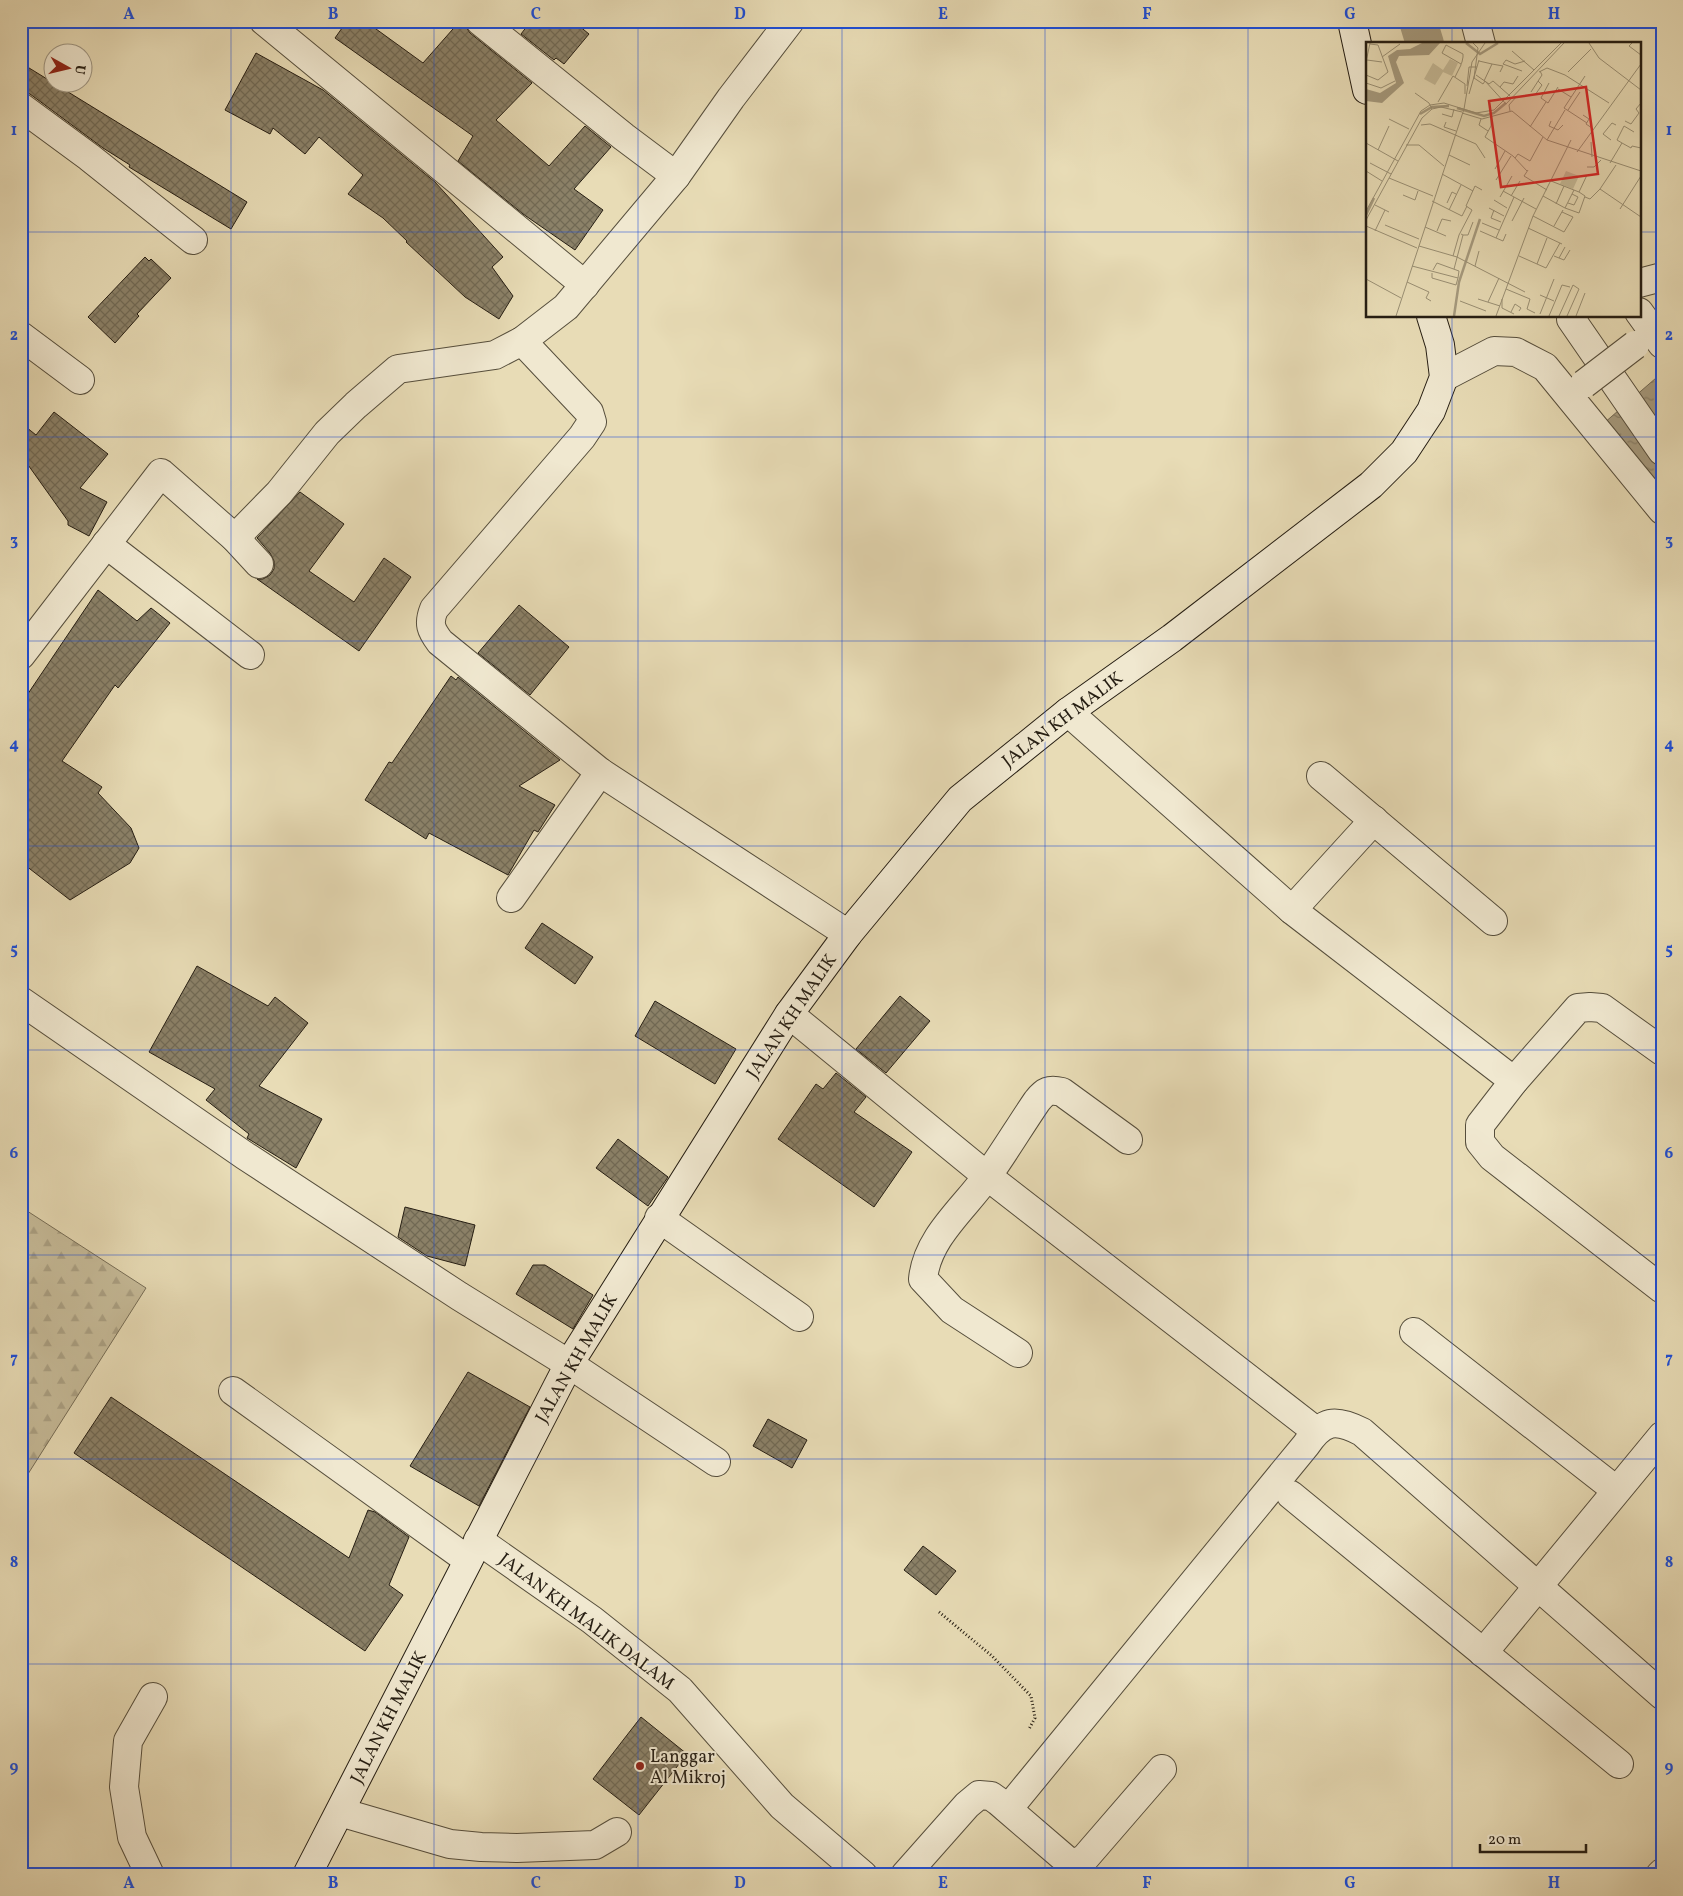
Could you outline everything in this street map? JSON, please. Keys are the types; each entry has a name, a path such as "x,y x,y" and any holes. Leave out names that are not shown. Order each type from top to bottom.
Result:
{"street":[{"path":"264,21 585,285"},
{"path":"480,21 624,137 676,176"},
{"path":"1352,21 1366,85"},
{"path":"1475,21 1480,42"},
{"path":"235,538 279,493 327,433 398,369 495,355 522,341 566,307 676,176 788,22"},
{"path":"21,107 89,157 193,240"},
{"path":"1640,283 1662,277"},
{"name":"JALAN KH MALIK","path":"307,1875 569,1364 789,1014 848,934 960,799 1068,712 1172,638 1371,485 1404,452 1431,410 1444,377 1440,345 1432,318"},
{"path":"1571,318 1662,451"},
{"path":"1576,390 1647,333"},
{"path":"21,336 80,380"},
{"path":"522,341 589,412 592,422 434,610 430,618 430,627 440,642 600,772 848,934"},
{"path":"1444,377 1494,351 1516,352 1545,367 1576,390 1662,510"},
{"path":"23,649 161,472 235,538 259,564"},
{"path":"106,544 250,655"},
{"path":"1068,712 1292,910 1514,1081"},
{"path":"511,898 600,772"},
{"path":"1321,776 1494,921"},
{"path":"1292,910 1374,820"},
{"path":"21,1001 244,1155 459,1296 569,1364 716,1462"},
{"path":"1662,1051 1602,1008 1590,1006 1578,1008 1514,1081 1480,1125 1480,1142 1492,1157 1662,1289"},
{"path":"789,1014 987,1176 1316,1431"},
{"path":"1018,1353 952,1310 923,1279 925,1265 933,1245 987,1176 1044,1092 1051,1090 1062,1092 1128,1140"},
{"path":"659,1218 800,1317"},
{"path":"1414,1332 1616,1490"},
{"name":"JALAN KH MALIK DALAM","path":"232,1391 473,1550 592,1620 680,1690 782,1806 862,1875"},
{"path":"1008,1809 1316,1431 1334,1422 1346,1424 1362,1432 1662,1695"},
{"path":"1483,1653 1662,1436"},
{"path":"1291,1495 1619,1764"},
{"path":"150,1875 132,1837 124,1787 128,1741 153,1697"},
{"path":"905,1875 979,1794 991,1796 1036,1832 1069,1862 1076,1862 1085,1858 1162,1769"},
{"path":"340,1812 450,1844 481,1847 517,1848 595,1844 617,1832"}],"path":[{"path":"939,1612 992,1656 1031,1696 1035,1718 1029,1730"}],"green space":[{"path":"21,1207 146,1288 21,1485"}],"water":[{"path":"1656,378 1662,386 1662,512 1596,430"}],"building":[{"path":"347,21 365,21 423,63 462,21 470,33 532,83 496,120 549,166 585,126 611,147 574,189 603,210 575,250 523,214 458,161 473,136 335,38"},
{"path":"531,21 573,21 589,34 564,64 556,58 554,60 521,34"},
{"path":"256,53 323,90 435,182 503,257 492,267 513,296 499,319 465,297 383,218 348,194 363,175 319,137 305,154 273,128 270,134 225,110"},
{"path":"21,63 42,76 42,92 68,92 247,202 231,229 129,167 130,165 103,148 30,94 21,92"},
{"path":"145,257 149,261 151,259 171,278 137,314 139,316 115,343 88,317"},
{"path":"54,412 108,454 80,488 107,502 89,536 68,525 68,521 21,455 21,423 36,435"},
{"path":"300,492 344,524 309,571 354,602 384,558 411,577 359,651 257,579 263,579 270,575 274,569 274,561 270,553 257,538"},
{"path":"98,590 137,621 151,608 170,623 118,688 115,685 62,761 102,787 98,793 131,828 139,848 130,863 70,900 21,862 21,704"},
{"path":"519,605 569,647 530,695 478,653"},
{"path":"451,676 456,680 458,677 560,760 519,786 555,805 538,832 534,830 508,875 429,833 426,839 365,800 389,762 392,763"},
{"path":"542,923 593,957 575,984 525,948"},
{"path":"197,966 268,1006 275,997 308,1023 259,1086 322,1119 296,1168 247,1138 249,1134 206,1100 215,1089 149,1052"},
{"path":"900,996 930,1021 886,1073 856,1049"},
{"path":"655,1001 736,1049 715,1084 635,1036"},
{"path":"836,1073 866,1097 854,1112 912,1152 874,1207 778,1139 816,1084 823,1089"},
{"path":"618,1139 668,1177 648,1206 596,1168"},
{"path":"405,1207 475,1225 465,1266 427,1256 398,1237"},
{"path":"533,1265 545,1265 593,1295 573,1329 516,1294"},
{"path":"468,1372 530,1407 479,1506 410,1466"},
{"path":"111,1397 349,1558 368,1510 375,1512 409,1537 389,1585 403,1595 365,1651 74,1453"},
{"path":"768,1419 807,1440 792,1468 753,1446"},
{"path":"923,1546 956,1571 936,1595 904,1570"},
{"name":"Langgar Al Mikroj","path":"641,1717 687,1754 639,1815 593,1779"}],"waterway":[{"path":"1418,21 1424,42"}],"place":[{"name":"Langgar Al Mikroj","path":"640,1766"}]}
